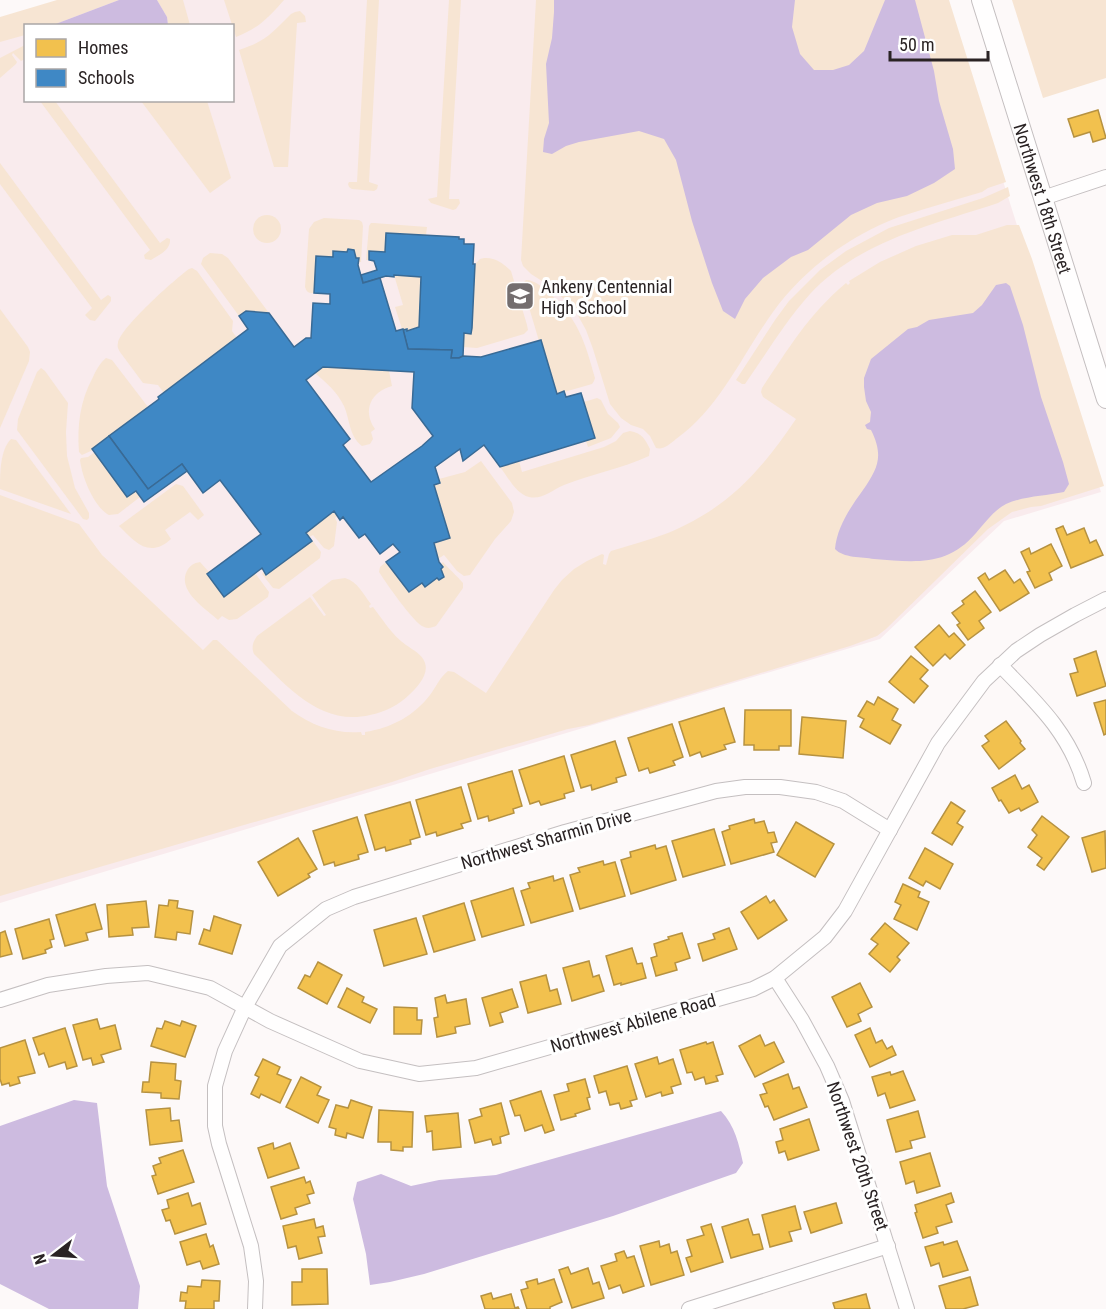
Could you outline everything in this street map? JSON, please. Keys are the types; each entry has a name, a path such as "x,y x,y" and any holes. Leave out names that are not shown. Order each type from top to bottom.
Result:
{"main road":[{"name":"Northwest 18th Street","path":"981,0 1106,399"}],"street":[{"path":"1043,198 1106,177"},
{"name":"Northwest Abilene Road","path":"0,1000 48,985 106,976 148,973 210,988 270,1021 360,1061 418,1074 476,1068 753,989 775,978 825,937 845,911 938,743 977,690 1016,651 1040,635 1106,599"},
{"path":"1000,665 1051,719 1078,764 1084,783"},
{"name":"Northwest Sharmin Drive","path":"255,1309 256,1281 251,1246 219,1144 215,1126 215,1086 220,1066 245,1007 280,946 326,909 354,897 565,832 716,791 745,787 780,787 816,792 843,801 890,830"},
{"name":"Northwest 20th Street","path":"775,978 802,1020 827,1066 842,1101 907,1309"},
{"path":"689,1309 888,1246"}],"shaded area":[{"path":"57,0 119,0 56,24 24,24 24,35 0,42 0,17"},
{"name":"Ankeny Centennial High School","path":"60,0 946,0 1101,492 1004,521 880,639 0,903 0,18"},
{"path":"119,0 157,0 167,17 168,24 56,24"},
{"path":"157,0 183,0 190,24 168,24 167,17"},
{"path":"224,0 284,0 263,22 236,37 234,24 232,24"},
{"path":"367,0 379,0 369,182 378,185 374,191 352,189 348,184 357,182"},
{"path":"449,0 461,0 449,199 459,199 460,203 453,210 431,203 428,199 437,197"},
{"path":"536,0 949,0 1006,182 982,192 899,217 863,234 829,255 785,296 718,397 705,412 669,445 656,448 650,436 643,429 621,418 610,404 586,330 576,312 553,288 531,274 523,266 521,260"},
{"path":"554,0 795,0 792,27 800,54 814,70 833,70 849,65 864,51 885,0 915,0 953,149 955,169 934,183 907,196 877,203 851,215 808,250 791,257 763,278 745,299 735,319 723,311 692,221 676,160 664,139 639,131 579,142 552,154 543,152 549,123 546,64 552,38"},
{"path":"1012,0 1106,0 1106,78 1043,98"},
{"path":"300,11 305,16 306,22 297,23 288,167 274,167 239,50 262,40 291,14"},
{"path":"24,46 24,60 21,61 13,53 16,64 0,78 0,58"},
{"path":"41,102 56,102 160,243 167,238 170,239 169,246 164,252 151,260 145,259 144,255 150,250"},
{"path":"142,102 207,102 231,178 210,193"},
{"path":"0,163 101,300 108,295 111,297 111,301 95,321 85,315 92,308 0,184"},
{"path":"1008,187 1010,196 998,203 898,237 851,261 829,276 801,305 745,384 736,380 789,301 820,270 846,251 889,228 983,198"},
{"path":"267,215 277,219 281,229 277,239 267,243 257,239 253,229 257,219"},
{"path":"324,218 362,222 361,262 358,262 353,250 348,249 347,252 333,251 333,257 316,256 314,293 309,293 305,287 309,229 314,222"},
{"path":"371,223 427,227 426,235 386,233 385,252 370,251 369,260 366,260"},
{"path":"1007,225 1019,225 1032,259 1104,486 1041,506 1012,512 988,529 877,636 589,725 430,769 0,896 0,495 79,524 102,555 203,650 213,640 217,640 292,711 325,728 342,732 361,732 365,735 365,732 401,720 417,709 448,671 454,672 486,693 554,590 574,569 602,554 604,555 603,564 606,565 611,551 668,533 689,523 725,500 756,472 796,419 763,397 762,388 810,320 846,283 848,285 849,281 880,262 916,246 952,235 976,235"},
{"path":"210,253 222,254 228,258 269,313 246,312 239,316 201,264 203,258"},
{"path":"484,258 499,261 511,271 528,330 524,334 477,348 463,347 464,333 471,334 472,328 475,264"},
{"path":"192,268 197,271 233,321 232,331 237,338 164,393 158,385 143,383 120,352 118,343 128,327 149,304 182,274"},
{"path":"394,275 421,277 419,327 407,331 402,329 395,307 403,305"},
{"path":"526,280 544,288 574,321 584,342 595,378 592,384 557,394 523,287"},
{"path":"1006,283 1010,286 1023,325 1041,397 1069,484 1064,492 1006,504 994,513 965,544 942,557 903,561 853,557 838,552 835,549 841,525 878,462 875,439 871,430 865,425 870,422 871,412 866,401 864,378 871,359 908,329 929,320 973,313 982,305 996,285"},
{"path":"0,309 30,352 29,361 0,428"},
{"path":"106,358 112,360 148,407 93,450 82,455 79,452 79,432 82,404 95,372"},
{"path":"323,367 389,371 392,386 374,397 369,409 371,422 375,429 371,432 373,439 370,444 362,446 358,442 352,433 341,401 315,373"},
{"path":"41,368 68,403 67,456 75,488 89,513 87,520 83,519 17,430 18,419 37,372"},
{"path":"597,398 601,400 608,414 620,427 611,438 588,447 586,441 595,438 584,402"},
{"path":"630,431 645,439 650,449 649,456 574,481 538,497 529,497 520,492 500,467 519,461 522,472 604,447 616,441 623,433"},
{"path":"11,439 16,440 71,514 0,489 3,455"},
{"path":"95,452 127,497 136,491 140,497 118,514 109,515 98,505 83,475 81,458 88,457"},
{"path":"481,461 512,503 514,512 511,521 495,539 470,575 464,576 444,555 438,559 434,543 434,485 440,483 439,479 465,472"},
{"path":"176,484 183,486 204,515 198,520 190,512 165,530 171,539 156,548 143,546 119,526"},
{"path":"334,511 337,522 334,546 329,550 324,548 313,535 309,537 306,533"},
{"path":"312,540 321,552 320,558 279,589 273,588 262,574 264,572 266,574"},
{"path":"200,562 224,596 255,573 269,592 268,597 237,619 229,620 222,616 218,620 193,598 185,584 188,569"},
{"path":"386,562 409,592 422,583 426,587 437,578 439,580 443,577 441,564 443,562 463,583 463,588 436,626 426,628 412,617 379,572 380,567"},
{"path":"345,578 360,589 371,604 370,608 373,607 396,637 422,657 426,667 419,684 401,702 392,708 370,715 352,717 335,715 305,701 254,654 253,649 257,636 310,597 324,616 326,615 312,595 332,580"},
{"path":"74,1100 97,1103 107,1186 140,1286 138,1309 49,1309 0,1284 0,1126"},
{"path":"721,1111 736,1135 740,1149 743,1163 736,1173 613,1216 424,1274 370,1285 366,1254 353,1199 357,1182 381,1174 411,1186 439,1180 496,1175"}],"building: Homes":[{"path":"1098,110 1106,138 1093,142 1090,132 1074,137 1068,119"},
{"path":"1063,526 1067,535 1084,528 1090,543 1096,540 1103,555 1071,568 1056,529"},
{"path":"1051,544 1062,566 1049,573 1052,580 1035,588 1021,552 1029,548 1031,554"},
{"path":"1005,570 1014,583 1020,579 1029,593 1000,611 978,578 985,573 989,580"},
{"path":"975,591 991,612 979,621 984,628 968,640 957,625 960,623 952,613"},
{"path":"939,625 949,637 954,633 965,645 950,659 945,654 933,666 915,647"},
{"path":"1096,651 1106,686 1077,696 1070,674 1078,672 1074,659"},
{"path":"911,656 928,670 920,679 928,686 914,703 889,682"},
{"path":"878,697 898,709 892,720 901,725 890,744 860,727 864,719 858,716 867,701 874,705"},
{"path":"1106,700 1106,734 1104,735 1094,703"},
{"path":"724,708 735,742 724,745 726,749 702,757 700,752 690,756 679,722"},
{"path":"745,710 791,710 791,746 779,746 779,750 754,750 754,745 744,745"},
{"path":"802,717 846,721 843,758 799,754"},
{"path":"1006,721 1025,749 999,769 982,746 989,741 985,736"},
{"path":"672,724 683,757 673,761 675,765 650,773 648,768 639,771 628,738"},
{"path":"615,741 626,775 616,778 617,782 592,790 591,785 581,788 571,755"},
{"path":"564,756 574,791 564,794 565,798 541,805 539,801 530,804 519,770"},
{"path":"512,771 522,806 513,809 514,813 489,821 488,816 478,819 468,784"},
{"path":"1015,775 1022,789 1029,785 1038,802 1021,811 1019,808 1009,813 992,788"},
{"path":"461,787 471,821 461,824 463,828 437,836 436,832 426,835 416,800"},
{"path":"410,802 420,837 410,840 411,844 386,851 385,847 375,850 365,815"},
{"path":"951,802 965,811 957,823 963,827 952,845 932,833"},
{"path":"1042,816 1069,837 1044,870 1037,865 1042,858 1028,847 1037,835 1032,830"},
{"path":"357,817 368,852 358,855 359,859 335,866 334,862 324,865 313,831"},
{"path":"754,819 755,823 764,821 768,833 774,832 777,842 771,843 774,852 731,864 722,832 730,829 729,826"},
{"path":"796,822 834,844 815,877 777,855"},
{"path":"714,829 725,865 683,877 672,841"},
{"path":"1105,831 1106,868 1092,872 1082,838"},
{"path":"298,838 317,869 308,874 310,877 278,896 258,862"},
{"path":"655,845 656,849 666,846 676,880 631,894 621,860 631,857 630,852"},
{"path":"925,848 953,864 940,889 926,881 923,886 909,878"},
{"path":"603,861 604,865 615,862 625,896 580,909 570,875 580,872 578,868"},
{"path":"553,876 554,881 563,878 573,911 531,923 521,891 530,888 528,883"},
{"path":"903,884 920,892 918,897 929,902 917,930 894,919 901,905 895,902"},
{"path":"513,888 524,925 482,937 471,901"},
{"path":"766,896 770,903 774,900 787,920 758,939 741,912"},
{"path":"169,900 178,901 177,908 193,911 190,934 177,932 176,940 155,937 159,905 168,906"},
{"path":"146,901 149,927 132,928 133,935 109,937 107,905"},
{"path":"464,903 475,940 434,952 423,916"},
{"path":"95,904 102,929 86,933 88,940 65,946 56,915"},
{"path":"214,916 241,925 232,954 199,944 204,929 210,931"},
{"path":"416,918 427,954 384,966 374,930"},
{"path":"49,919 54,939 50,940 52,947 45,950 46,953 23,959 15,929"},
{"path":"885,923 909,943 897,957 900,960 890,972 869,954 878,944 871,939"},
{"path":"729,928 737,949 703,961 698,944 715,939 713,934"},
{"path":"5,931 12,954 0,957 0,933"},
{"path":"682,933 690,958 675,963 677,970 656,976 651,958 657,956 654,944"},
{"path":"632,948 637,964 642,963 646,978 614,985 606,956"},
{"path":"589,961 593,977 599,975 604,991 572,1001 563,968"},
{"path":"318,962 342,975 327,1004 298,988 305,975 310,977"},
{"path":"546,975 550,991 557,989 561,1004 528,1013 520,982"},
{"path":"860,983 872,1007 858,1014 861,1021 847,1027 832,997"},
{"path":"347,988 364,997 362,1002 377,1009 370,1023 338,1007"},
{"path":"512,989 518,1007 500,1013 503,1022 490,1026 482,998"},
{"path":"445,995 447,1003 466,999 470,1024 455,1027 456,1033 437,1037 434,1018 438,1017 435,998"},
{"path":"394,1007 417,1008 417,1020 422,1020 421,1034 394,1034"},
{"path":"97,1019 100,1029 115,1025 121,1049 101,1055 104,1062 93,1065 91,1058 83,1060 73,1025"},
{"path":"165,1021 180,1026 182,1021 196,1026 185,1057 151,1046 157,1028 162,1029"},
{"path":"65,1028 77,1066 67,1069 65,1062 49,1067 44,1053 39,1055 33,1038"},
{"path":"870,1028 876,1043 882,1040 887,1049 892,1046 896,1055 870,1067 855,1035"},
{"path":"760,1035 765,1046 774,1042 784,1062 755,1077 739,1046"},
{"path":"25,1040 35,1073 18,1077 20,1083 10,1086 9,1083 2,1085 0,1048"},
{"path":"706,1042 707,1044 713,1042 723,1074 716,1076 718,1081 706,1084 704,1077 695,1080 692,1072 687,1073 680,1050"},
{"path":"657,1057 659,1064 673,1059 681,1084 671,1087 673,1093 662,1096 661,1092 646,1097 635,1064"},
{"path":"263,1059 280,1067 277,1074 291,1080 280,1103 261,1094 259,1098 251,1094 259,1077 255,1075"},
{"path":"151,1062 176,1064 175,1080 181,1081 179,1099 161,1098 161,1093 142,1092 143,1082 149,1082"},
{"path":"627,1066 637,1099 630,1101 632,1106 621,1109 619,1103 610,1105 606,1091 599,1093 594,1076"},
{"path":"903,1071 915,1100 890,1108 885,1093 878,1096 872,1077"},
{"path":"788,1074 793,1089 799,1087 807,1107 774,1120 760,1095 767,1093 763,1084"},
{"path":"301,1077 321,1087 317,1095 329,1100 318,1123 286,1107"},
{"path":"585,1079 590,1097 587,1098 590,1109 561,1120 554,1095 569,1091 567,1084"},
{"path":"541,1091 554,1130 545,1133 542,1125 525,1131 520,1115 515,1116 510,1101"},
{"path":"351,1100 372,1107 363,1138 347,1133 346,1138 335,1135 336,1129 329,1127 336,1105 348,1108"},
{"path":"501,1103 509,1134 500,1137 501,1143 493,1145 491,1139 475,1143 469,1120 482,1116 480,1109"},
{"path":"170,1108 171,1121 179,1120 182,1141 150,1145 146,1110"},
{"path":"379,1110 413,1112 412,1147 403,1147 403,1151 391,1150 391,1142 378,1142"},
{"path":"918,1111 925,1137 910,1141 912,1148 896,1152 887,1120"},
{"path":"458,1113 461,1147 433,1150 432,1131 427,1132 425,1116"},
{"path":"809,1119 819,1150 788,1160 785,1151 779,1153 776,1142 783,1140 780,1129"},
{"path":"273,1143 274,1149 290,1143 299,1168 268,1178 258,1148"},
{"path":"183,1150 194,1182 158,1194 152,1176 156,1175 153,1166 161,1163 159,1158"},
{"path":"930,1153 940,1186 917,1193 914,1181 906,1184 900,1162"},
{"path":"304,1177 306,1183 310,1181 314,1193 307,1195 310,1203 295,1208 297,1214 281,1219 271,1187"},
{"path":"188,1193 192,1206 200,1203 206,1224 175,1234 170,1220 166,1221 162,1210 169,1208 167,1200"},
{"path":"951,1193 954,1202 946,1205 952,1222 936,1227 938,1233 923,1238 915,1213 917,1212 915,1205"},
{"path":"836,1203 842,1223 811,1233 804,1212"},
{"path":"795,1206 801,1229 789,1232 792,1241 770,1247 762,1215"},
{"path":"314,1219 316,1228 323,1226 325,1236 318,1237 322,1253 299,1259 296,1246 288,1248 283,1226"},
{"path":"748,1219 753,1235 759,1234 763,1249 731,1258 722,1227"},
{"path":"711,1224 723,1262 691,1272 686,1258 692,1256 687,1240 704,1235 701,1227"},
{"path":"206,1234 210,1247 213,1245 219,1264 203,1269 200,1261 187,1265 180,1242"},
{"path":"659,1241 660,1247 669,1244 671,1253 677,1251 684,1275 651,1285 640,1246"},
{"path":"957,1241 968,1270 943,1277 939,1263 931,1266 925,1247"},
{"path":"624,1251 627,1258 634,1256 644,1286 623,1293 620,1285 609,1289 601,1266 617,1261 615,1254"},
{"path":"568,1267 571,1274 588,1268 593,1284 599,1282 604,1298 572,1308 559,1270"},
{"path":"302,1269 327,1269 328,1304 292,1305 292,1282 302,1282"},
{"path":"970,1277 978,1305 963,1309 946,1309 939,1286"},
{"path":"537,1279 538,1284 554,1279 562,1302 550,1309 527,1309 521,1290 528,1288 526,1282"},
{"path":"202,1280 220,1281 219,1301 214,1301 214,1309 185,1309 186,1301 180,1301 181,1292 187,1293 188,1286 201,1287"},
{"path":"491,1293 493,1299 511,1294 515,1308 519,1309 485,1309 481,1296"},
{"path":"866,1294 870,1309 835,1309 833,1303"}],"building: Schools":[{"path":"386,233 459,237 459,239 464,239 464,244 474,244 472,328 471,334 464,333 463,356 451,358 452,350 408,349 403,330 419,327 421,277 394,275 394,277 386,276 363,283 361,275 377,270 374,261 369,260 369,251 385,252"},
{"name":"Ankeny Centennial High School","path":"348,249 354,250 356,258 359,258 358,265 363,283 380,278 396,331 403,329 408,349 452,350 451,358 481,357 541,340 557,394 564,391 566,397 581,393 595,438 500,467 484,445 463,461 460,449 435,467 440,483 434,485 450,538 434,543 439,562 443,567 441,569 444,577 439,580 437,578 425,587 422,583 409,592 386,562 400,552 393,544 380,554 365,534 359,538 343,517 340,520 334,511 306,533 312,541 266,575 262,568 224,597 207,574 261,534 220,480 203,493 182,464 148,489 109,436 248,329 239,316 246,311 269,313 294,347 306,338 311,338 313,303 330,304 330,294 314,293 316,256 333,257 333,251 347,252","holes":["323,367 414,372 412,408 433,436 371,482 343,445 350,439 306,380"]},
{"path":"109,436 148,489 182,464 187,471 144,502 136,491 127,497 92,449"}],"place":[{"name":"Ankeny Centennial High School","path":"520,296"}]}
